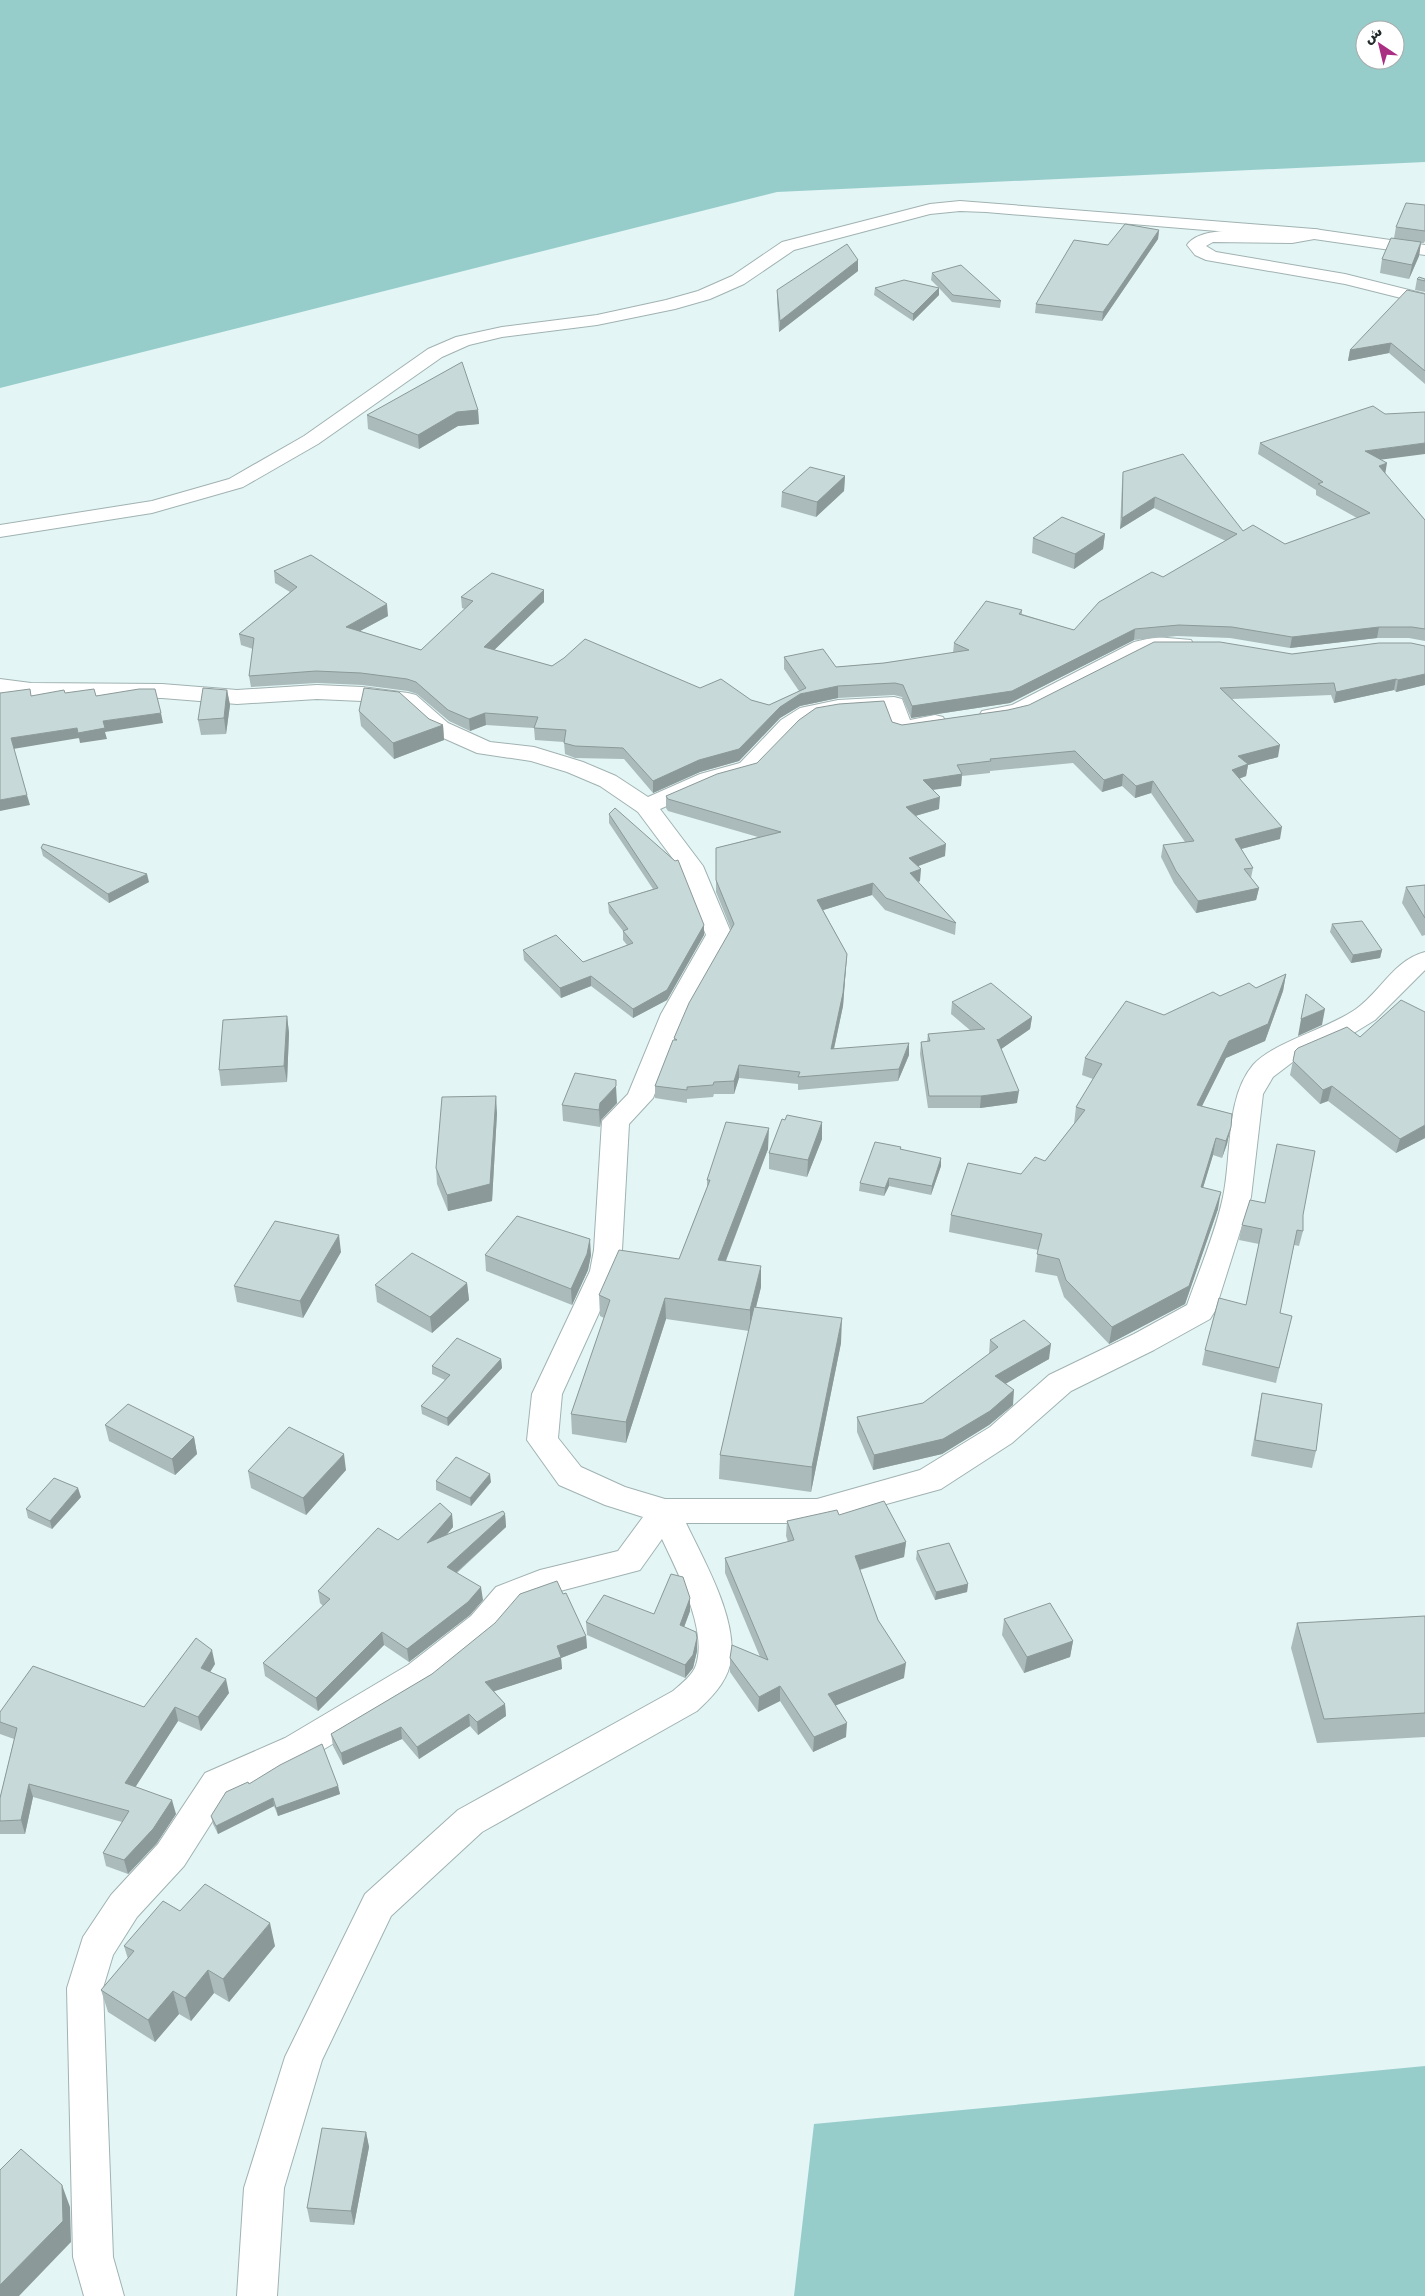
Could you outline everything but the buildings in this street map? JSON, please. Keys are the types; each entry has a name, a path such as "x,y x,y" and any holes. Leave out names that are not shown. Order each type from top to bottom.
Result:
{"street":[{"path":"0,531 152,507 236,483 311,440 428,357 463,341 502,332 597,320 704,295 738,280 788,246 930,209 960,206 986,207 1314,234 1425,250"},
{"path":"1314,234 1292,238 1212,237 1202,240 1196,245 1201,251 1212,256 1345,279 1425,299"},
{"path":"646,806 715,775 728,771 747,769 789,725 808,713 838,708 894,704 901,728 1019,710 1142,647 1156,644 1202,646"},
{"path":"0,686 31,690 162,691 237,697 317,692 362,694 408,700 440,728 485,748 534,754 575,767 608,781 646,806 690,866 719,935 674,1014 640,1098 616,1121 608,1250 604,1271 547,1394 542,1440 570,1476 616,1496 665,1511 817,1511 930,1480 1001,1435 1060,1384 1144,1342 1200,1311 1236,1197 1250,1094 1262,1071 1285,1054 1335,1033 1366,1014 1413,966 1425,960"},
{"path":"104,2296 93,2257 85,1988 96,1949 124,1906 171,1855 217,1784 298,1748 420,1675 483,1625 508,1596 540,1583 629,1561 665,1511"},
{"path":"257,2296 264,2188 304,2056 378,1905 470,1821 685,1701 704,1685 714,1665 717,1645 704,1599 665,1511"}],"shaded area":[{"path":"0,0 1425,0 1425,162 777,192 0,388"},
{"path":"1425,2066 1425,2296 794,2296 814,2124"}]}
